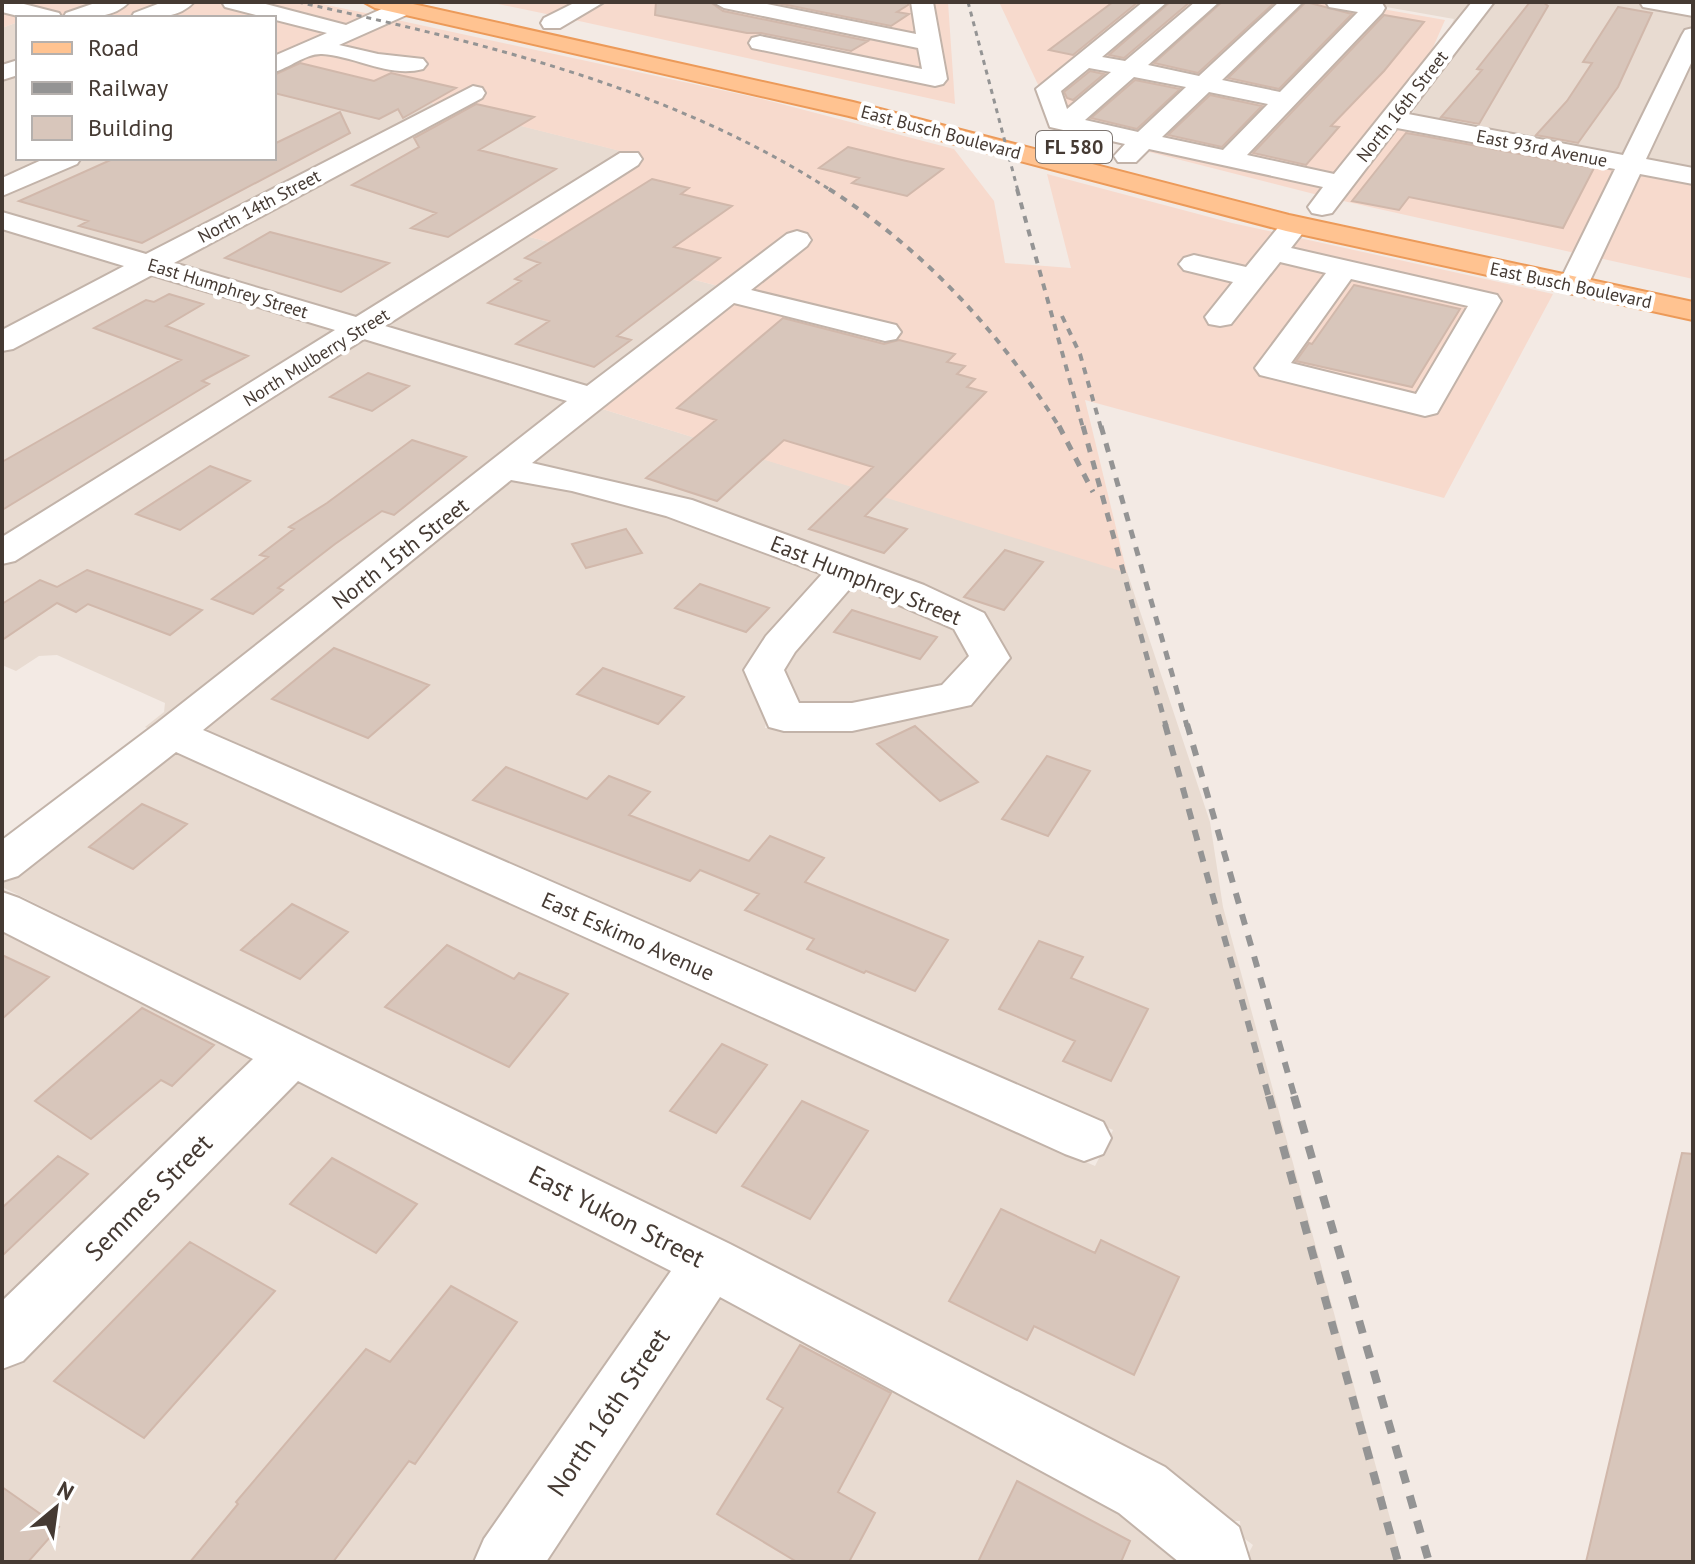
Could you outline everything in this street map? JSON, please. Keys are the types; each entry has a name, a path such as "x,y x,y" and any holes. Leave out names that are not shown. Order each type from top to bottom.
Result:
{"main road":[{"name":"East Busch Boulevard","path":"375,2 891,118 1295,225 1578,275 1693,288"},
{"name":"East Busch Boulevard","path":"456,2 548,9 923,93 1123,160 1578,275 1693,311"},
{"path":"403,8 453,9 532,26 548,9"},
{"path":"661,65 702,65 883,106 923,93"},
{"path":"1074,168 1097,164 1237,196 1266,195"}],"street":[{"path":"80,16 118,2"},
{"path":"125,2 163,10"},
{"path":"233,2 348,32"},
{"path":"548,9 593,2"},
{"path":"724,2 929,43"},
{"path":"760,43 923,93 929,43 922,2"},
{"path":"1156,2 1048,89 1059,122 1341,183"},
{"path":"1066,123 1208,2"},
{"path":"1123,160 1292,2"},
{"name":"North 16th Street","path":"1320,208 1483,2"},
{"path":"1651,2 1693,9"},
{"path":"2,5 43,16"},
{"path":"1229,159 1374,8 1328,6"},
{"path":"276,64 403,8"},
{"path":"1578,275 1693,35"},
{"path":"317,46 378,61 415,64"},
{"path":"1148,95 1190,58"},
{"path":"1084,60 1286,100"},
{"path":"1219,110 1262,68"},
{"name":"North 14th Street","path":"2,342 473,93"},
{"path":"1107,132 1128,114"},
{"name":"East 93rd Avenue","path":"1392,119 1693,176"},
{"path":"1179,148 1199,129"},
{"name":"North Mulberry Street","path":"2,553 629,159"},
{"path":"2,188 64,160"},
{"name":"East Humphrey Street","path":"2,220 592,398"},
{"path":"1220,317 1295,225"},
{"name":"North 15th Street","path":"2,864 797,240"},
{"path":"1272,252 1486,301 1425,406 1271,368 1344,269"},
{"path":"1194,264 1252,277"},
{"path":"728,293 885,332"},
{"name":"East Humphrey Street","path":"506,469 573,481 679,508 847,569 910,593 970,621 990,658 956,696 852,717 784,717 764,670 780,645 847,569"},
{"name":"East Eskimo Avenue","path":"172,733 1084,1138"},
{"name":"East Yukon Street","path":"2,910 710,1262 1142,1490 1216,1556"},
{"name":"Semmes Street","path":"2,1341 293,1053"},
{"name":"North 16th Street","path":"507,1562 710,1262"}],"shaded area":[{"path":"2,2 312,2 375,15 276,59 276,16 157,16 179,7 141,16 16,16 16,23 2,28"},
{"path":"488,2 583,2 556,16"},
{"path":"603,2 948,2 955,104 570,19"},
{"path":"999,2 1342,2 1445,20 1428,59 1318,195 1059,129"},
{"path":"1358,2 1693,2 1693,170 1411,117 1454,19"},
{"path":"388,18 758,98 954,149 994,201 1005,263 1071,268 1047,174 1232,223 1553,294 1444,498 1085,400 1127,573 596,407 681,340 748,294 761,277 813,238 794,233 722,287 522,235 643,158 627,153 500,230 620,151 454,109 486,91 472,88 439,105 289,65 276,69"},
{"path":"16,23 16,64 2,69 2,28"},
{"path":"289,64 439,105 152,256 2,212 2,193 76,160 276,160 276,70"},
{"path":"16,72 16,160 52,160 2,182 2,77"},
{"path":"454,109 621,151 362,320 168,261"},
{"path":"1399,125 1617,166 1575,253 1339,200"},
{"path":"1639,170 1693,181 1693,279 1599,258"},
{"path":"2,228 132,266 2,334"},
{"path":"522,235 722,287 589,388 381,326"},
{"path":"149,271 343,331 2,542 2,349"},
{"path":"362,337 572,402 155,731 145,727 164,712 165,703 57,655 39,656 16,671 2,665 2,564"},
{"path":"596,407 1127,572 1210,822 1223,907 1402,1562 1244,1562 1253,1545 1241,1536 1240,1521 1223,1521 743,1252 2,887 2,880 170,750 1095,1166 1113,1130 198,728 509,479 565,489 671,516 784,556 956,628 972,657 945,686 851,705 770,704 765,728 856,728 960,708 970,702 1004,663 918,584 689,501 582,473 528,463"},
{"path":"2,932 261,1062 2,1314"},
{"path":"292,1078 676,1273 477,1562 2,1562 2,1369"},
{"path":"715,1293 1128,1514 1186,1562 537,1562"}],"building":[{"path":"656,2 710,2 723,11 868,41 851,51 747,33 655,15"},
{"path":"772,2 908,2 897,12 909,14 891,26"},
{"path":"1113,2 1138,2 1073,55 1049,50"},
{"path":"1170,2 1190,2 1124,58 1109,55"},
{"path":"1222,2 1275,2 1198,73 1154,63"},
{"path":"1306,2 1352,14 1279,89 1228,78"},
{"path":"1530,2 1543,2 1548,6 1479,124 1441,117 1482,70 1477,69"},
{"path":"1618,7 1652,13 1618,87 1578,143 1536,135 1567,101 1592,63 1583,62"},
{"path":"1384,15 1424,22 1384,71 1331,126 1339,127 1306,165 1253,153"},
{"path":"300,63 374,81 391,73 456,88 403,118 398,109 379,119 276,93 276,74"},
{"path":"1090,71 1104,74 1073,100 1067,98 1064,92"},
{"path":"1135,80 1180,89 1137,129 1091,118"},
{"path":"1210,95 1262,106 1222,147 1168,135"},
{"path":"476,104 534,117 479,150 556,169 448,237 411,228 436,213 352,185 419,147 414,138"},
{"path":"340,112 350,133 142,243 79,226 88,221 19,201 111,160 276,160 276,143"},
{"path":"1406,133 1594,168 1563,228 1409,197 1399,210 1352,201"},
{"path":"848,147 943,169 907,196 852,183 859,178 819,168"},
{"path":"652,179 689,188 681,194 732,206 674,247 720,258 617,336 631,340 594,367 516,344 549,321 488,303 521,281 515,279 540,263 525,258"},
{"path":"270,232 389,263 341,292 225,258"},
{"path":"1354,285 1460,309 1412,387 1296,361 1309,343 1312,344"},
{"path":"169,294 203,304 166,326 248,356 202,381 209,384 2,510 2,462 181,360 94,328 146,300 154,302"},
{"path":"783,318 884,344 899,340 955,354 947,362 965,366 957,374 975,379 967,387 986,392 865,516 907,529 884,553 809,529 873,467 784,440 717,501 646,478 716,420 677,408"},
{"path":"368,373 409,386 372,411 330,397"},
{"path":"412,440 466,457 394,515 382,511 335,544 278,588 283,590 253,614 212,599 268,557 260,555 294,529 289,527"},
{"path":"210,466 250,481 180,530 136,514"},
{"path":"626,529 642,553 586,568 572,544"},
{"path":"1005,550 1043,562 1004,610 964,597"},
{"path":"87,570 202,610 170,635 88,604 76,612 57,603 2,640 2,604 40,580 57,587"},
{"path":"700,584 769,608 746,632 675,608"},
{"path":"852,610 937,637 920,659 834,632"},
{"path":"334,648 429,685 368,738 272,699"},
{"path":"603,668 684,697 658,724 577,694"},
{"path":"915,726 978,782 940,801 877,744"},
{"path":"1047,756 1090,771 1048,836 1002,819"},
{"path":"506,767 587,799 609,776 650,792 629,815 749,861 770,836 824,858 805,882 948,940 915,991 866,971 864,973 807,949 814,939 745,910 759,894 700,870 690,881 473,800"},
{"path":"142,804 187,824 133,869 89,847"},
{"path":"292,904 348,932 300,979 241,950"},
{"path":"1039,941 1083,957 1071,978 1148,1009 1111,1081 1063,1061 1075,1041 999,1009"},
{"path":"447,945 514,979 519,973 568,994 509,1067 385,1007"},
{"path":"2,955 49,977 2,1019"},
{"path":"142,1008 214,1045 172,1086 161,1080 91,1139 35,1101"},
{"path":"722,1044 767,1065 716,1133 670,1111"},
{"path":"802,1101 868,1131 810,1219 742,1186"},
{"path":"1682,1153 1693,1154 1693,1562 1586,1562"},
{"path":"58,1156 88,1174 2,1256 2,1208"},
{"path":"332,1158 417,1204 376,1253 290,1204"},
{"path":"1001,1209 1095,1253 1101,1240 1179,1277 1134,1375 1034,1326 1027,1340 949,1301"},
{"path":"190,1242 275,1291 144,1438 54,1381"},
{"path":"451,1286 517,1322 415,1464 409,1461 333,1562 190,1562 238,1504 236,1502 366,1349 390,1362"},
{"path":"800,1345 891,1393 838,1492 875,1513 849,1562 797,1562 717,1514 783,1408 767,1399"},
{"path":"1017,1481 1130,1541 1121,1562 978,1562"},
{"path":"2,1487 59,1527 28,1562 2,1562"}],"railway":[{"path":"298,2 506,52 641,96 707,123 831,191"},
{"path":"968,2 1018,191"},
{"path":"1017,189 1083,428"},
{"path":"831,191 897,239 958,296 1012,359 1060,428"},
{"path":"1062,316 1080,354 1101,428"},
{"path":"1059,426 1093,492"},
{"path":"1083,426 1166,726"},
{"path":"1101,426 1187,726"},
{"path":"1165,724 1269,1098"},
{"path":"1187,724 1295,1098"},
{"path":"1269,1096 1398,1562"},
{"path":"1294,1096 1429,1562"}]}
